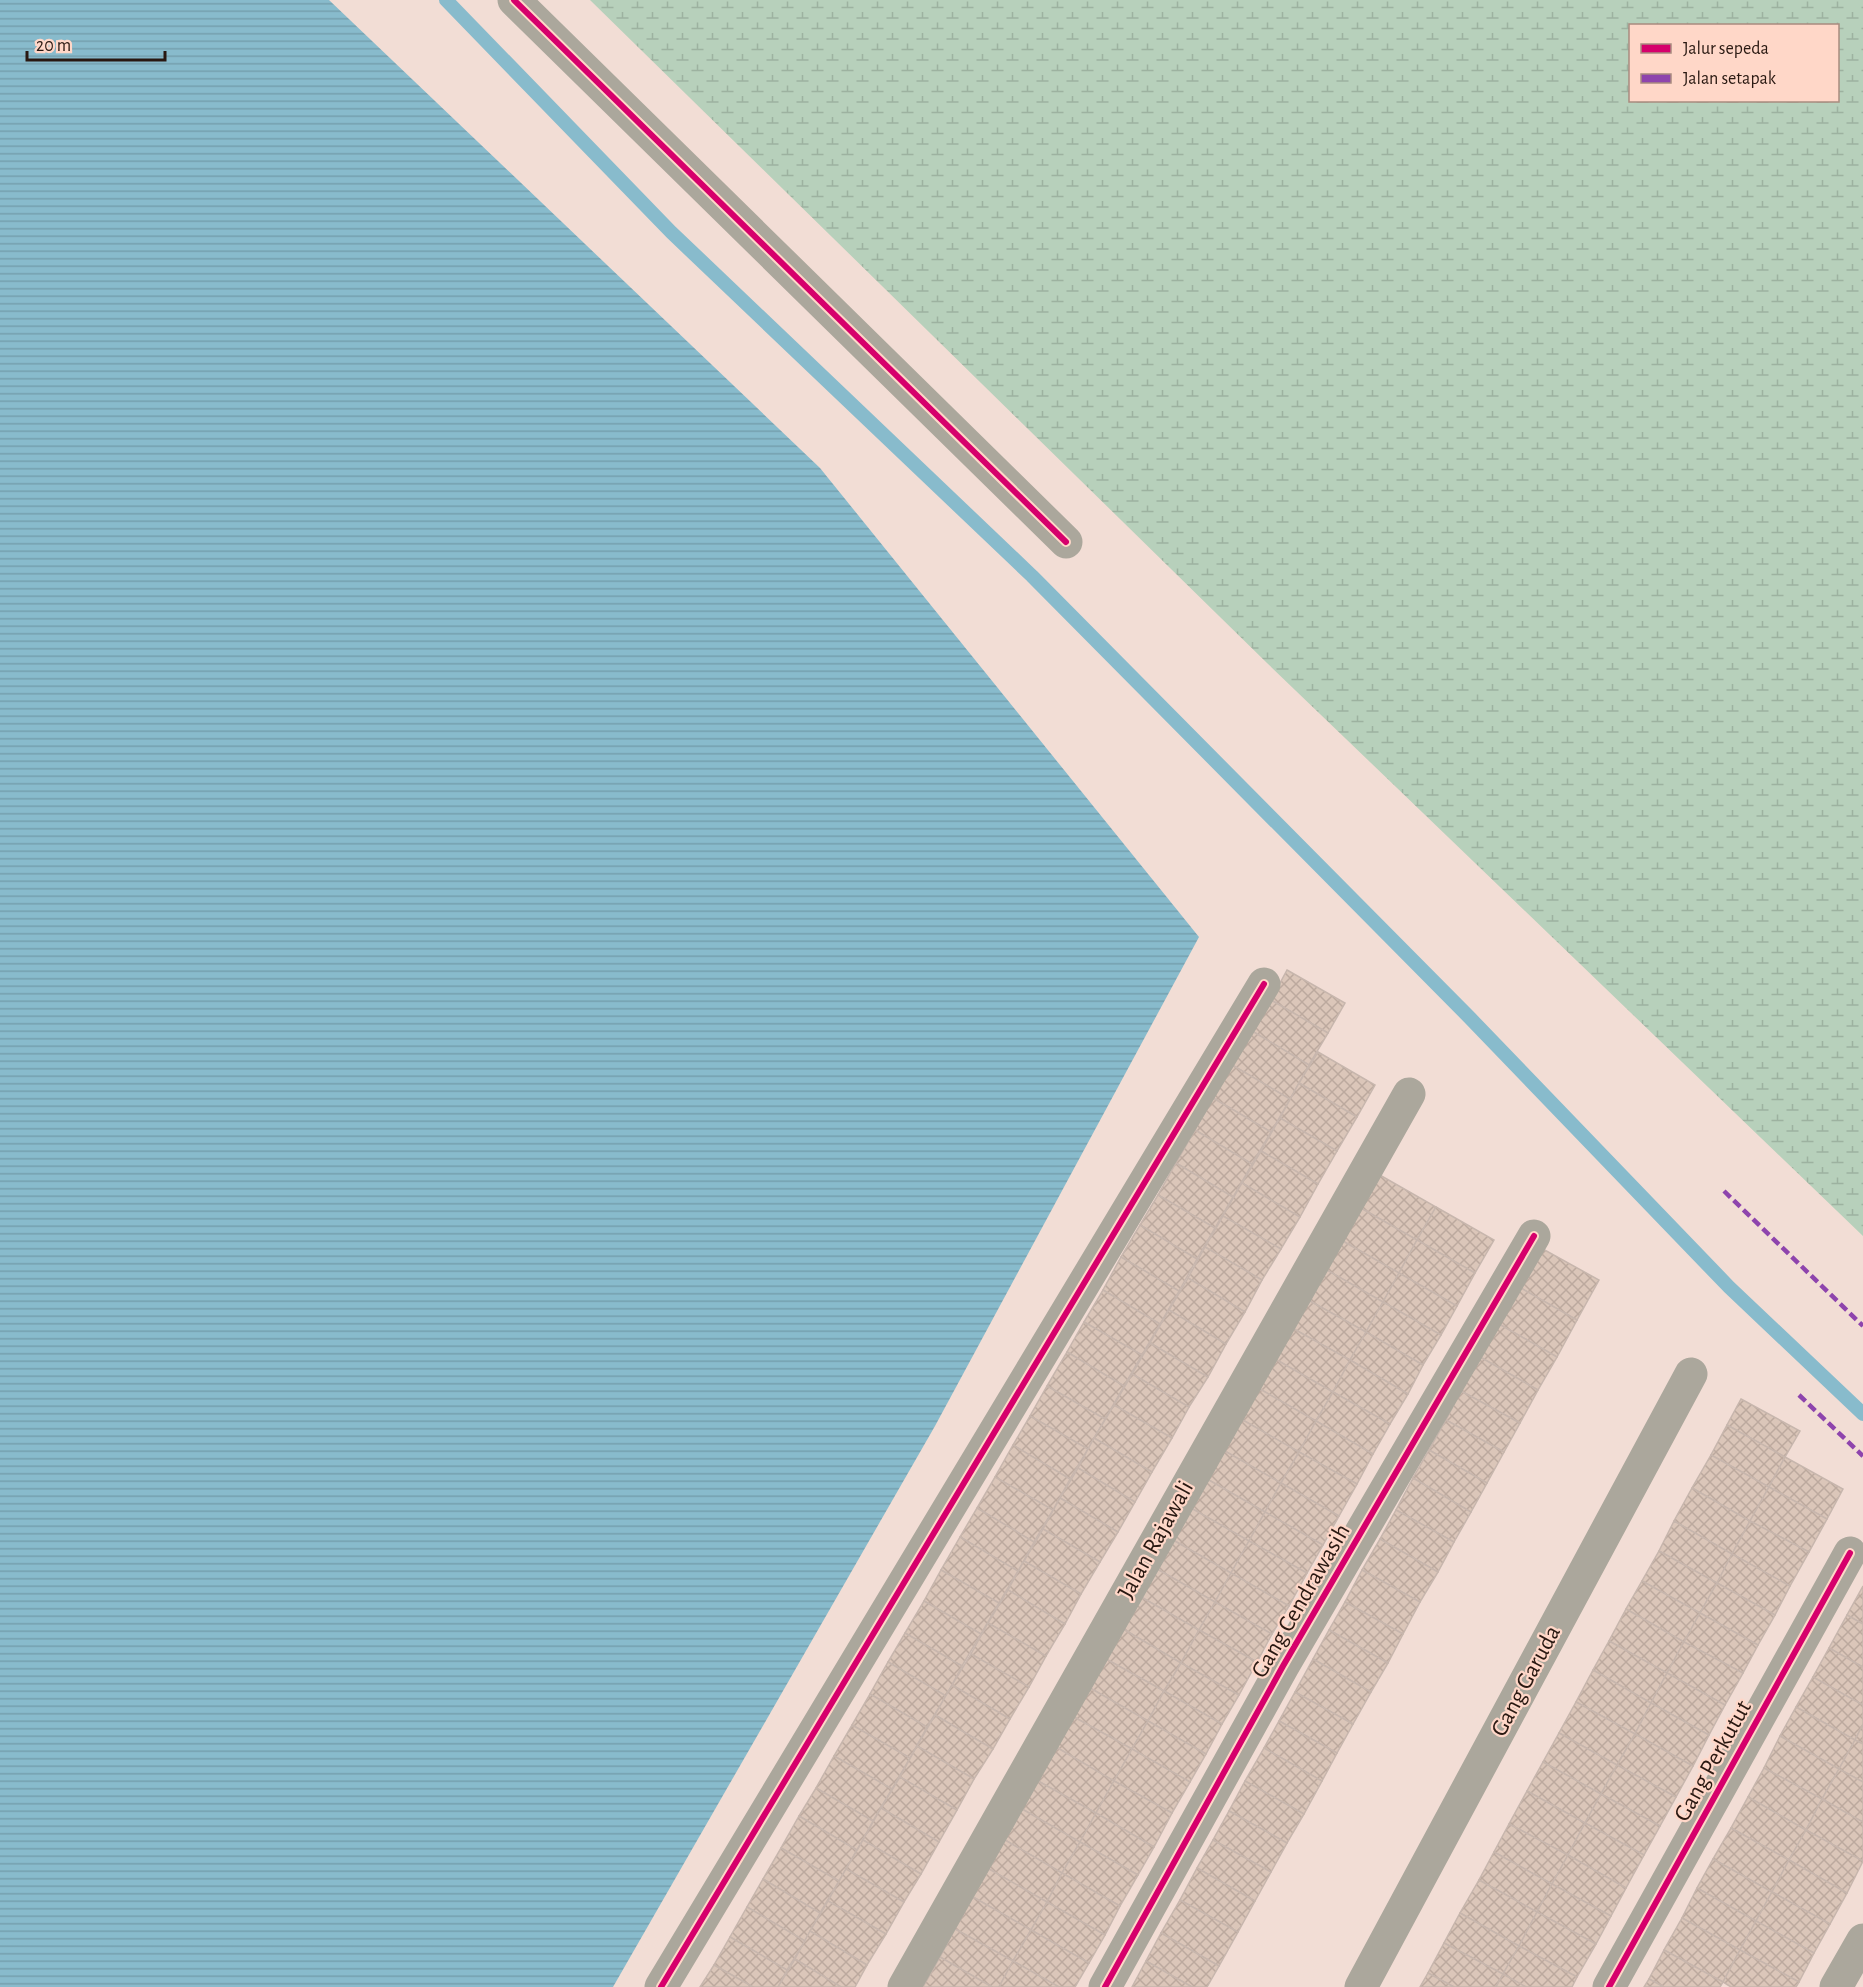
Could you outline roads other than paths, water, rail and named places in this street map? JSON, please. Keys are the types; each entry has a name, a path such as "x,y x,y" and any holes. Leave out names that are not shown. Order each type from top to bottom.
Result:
{"street":[{"path":"514,0 1066,542"},
{"path":"661,1987 1264,984"},
{"name":"Jalan Rajawali","path":"904,1987 1409,1094"},
{"name":"Gang Cendrawasih","path":"1105,1987 1283,1666 1534,1236"},
{"name":"Gang Garuda","path":"1360,1987 1691,1374"},
{"name":"Gang Perkutut","path":"1609,1987 1850,1553"},
{"path":"1836,1987 1863,1940"}],"water":[{"path":"0,0 329,0 820,468 1199,937 935,1426 613,1987 0,1987"}],"waterway":[{"path":"446,0 671,232 1032,576 1470,1018 1729,1287 1863,1414"}]}
